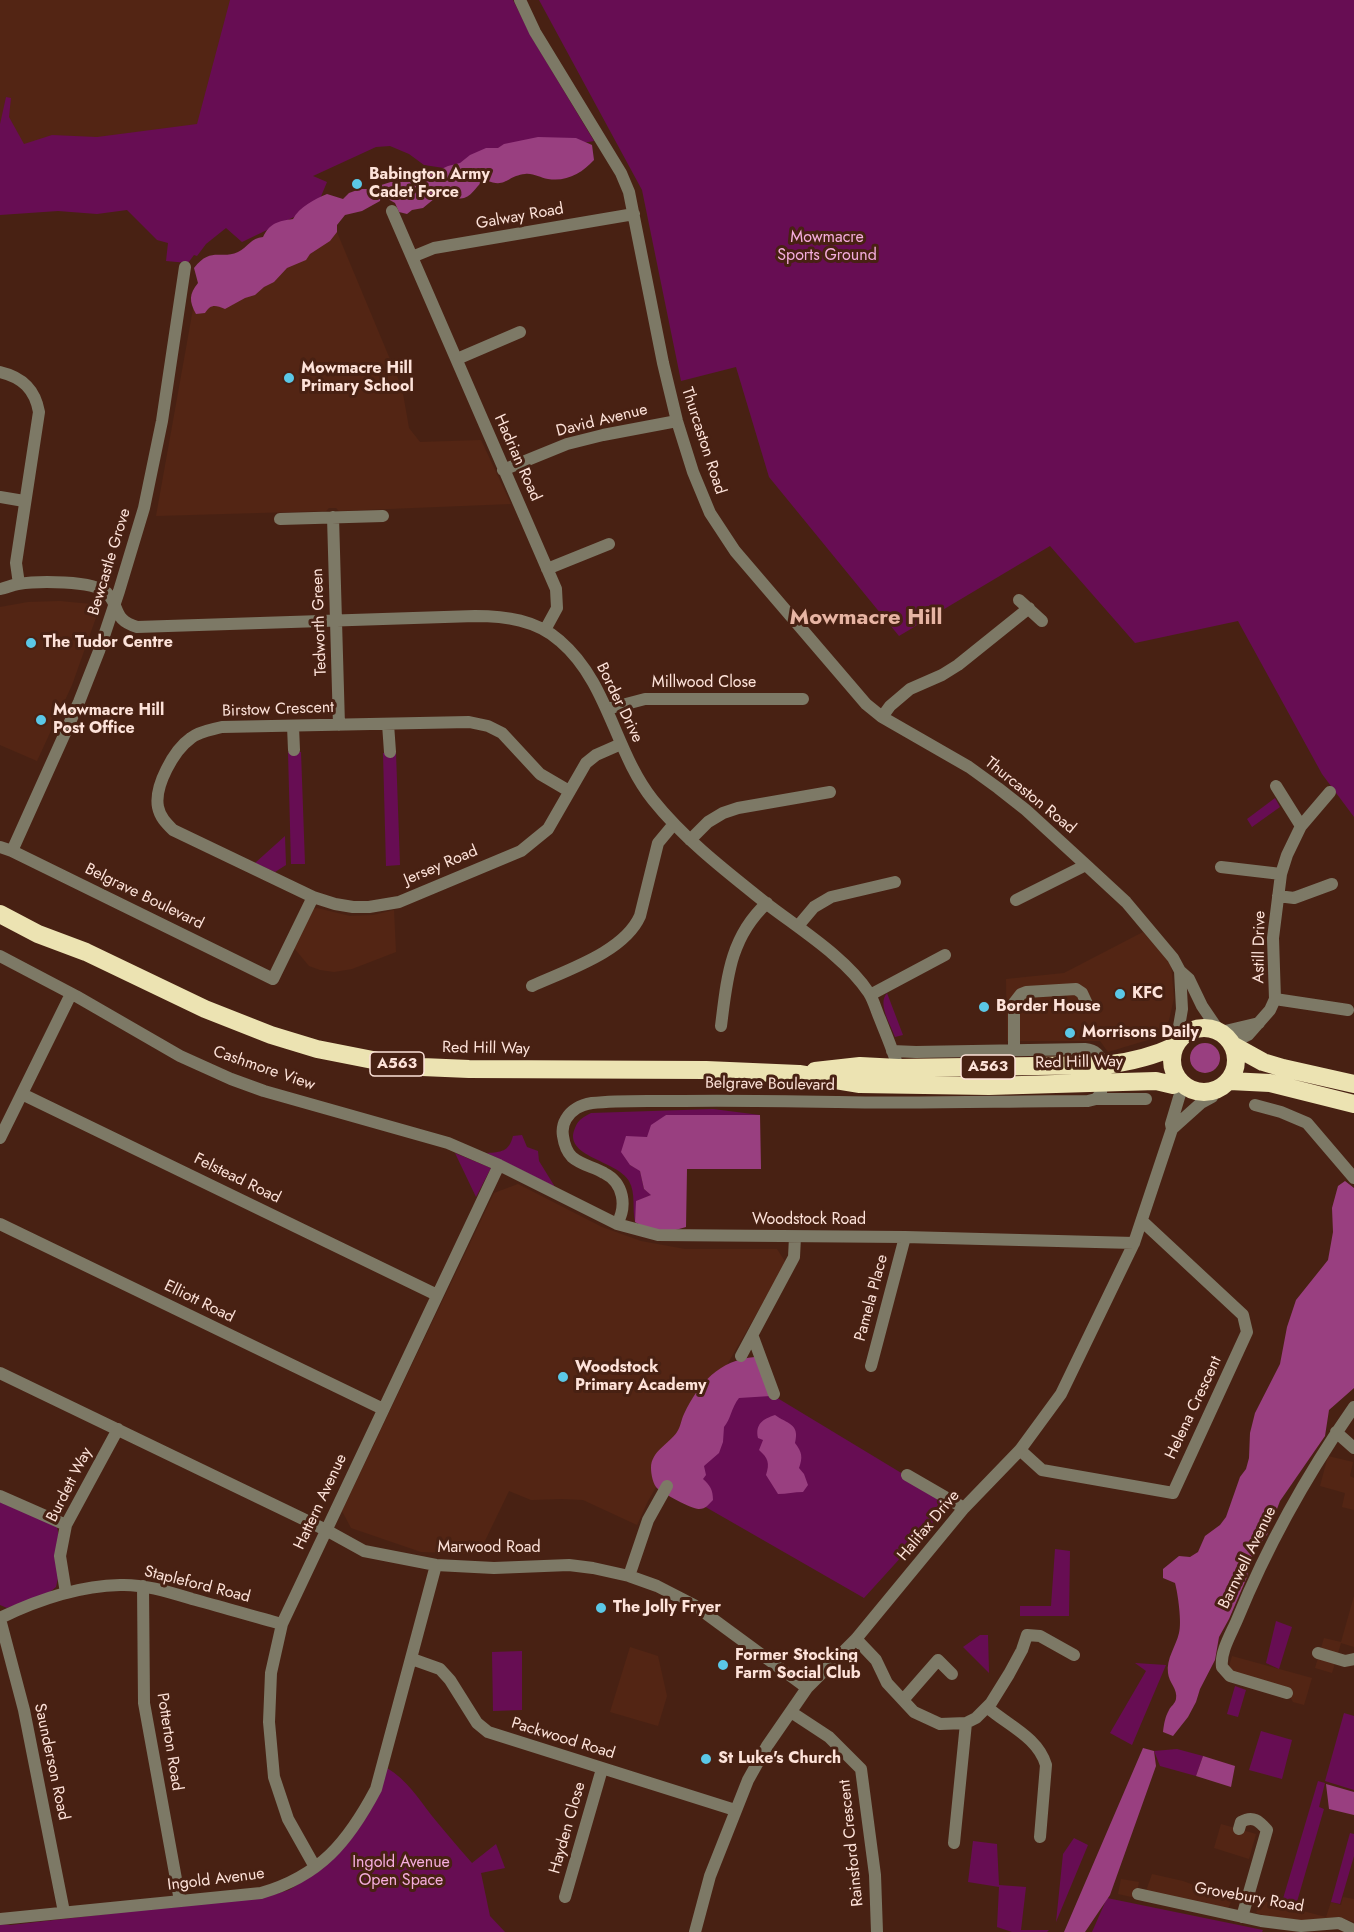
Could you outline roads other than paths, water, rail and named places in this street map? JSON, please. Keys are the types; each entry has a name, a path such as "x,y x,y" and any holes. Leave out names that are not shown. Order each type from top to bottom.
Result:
{"highway":[{"name":"Red Hill Way","path":"0,906 43,924 86,952"},
{"name":"Red Hill Way","path":"0,914 38,934 86,952 206,1009 272,1035 317,1049 383,1062 422,1067 469,1069 706,1070 799,1074 860,1084 898,1067 989,1086 1156,1081 1173,1085 1181,1083"},
{"path":"1354,1084 1273,1065 1210,1028 1200,1028 1182,1036 1176,1045 1172,1065 1181,1083 1200,1092 1222,1086 1270,1083 1354,1104"},
{"path":"1222,1086 1237,1064 1226,1038"},
{"name":"Red Hill Way","path":"1101,1082 1127,1062 1156,1055 1176,1045"}],"street":[{"name":"Thurcaston Road","path":"520,0 535,32 621,173 629,192 663,363 677,421 693,472 710,513 735,551 866,704 882,717 969,767 1026,810 1126,902 1173,958 1180,971"},
{"name":"Hadrian Road","path":"392,212 558,598 557,608 545,630"},
{"name":"Galway Road","path":"412,257 434,248 634,214"},
{"name":"Bewcastle Grove","path":"6,849 79,702 99,651 144,508 162,421 185,267"},
{"path":"457,359 520,332"},
{"path":"0,372 20,379 33,393 37,403 38,420 16,563 18,584"},
{"name":"David Avenue","path":"503,470 567,444 677,421"},
{"path":"0,498 24,501"},
{"path":"280,519 383,516"},
{"name":"Tedworth Green","path":"333,517 339,725"},
{"path":"547,569 609,544"},
{"name":"Border Drive","path":"0,589 18,584 65,583 95,587 109,596 120,618 127,624 137,627 496,616 531,624 545,630 563,643 582,663 607,709 636,776 673,825 798,926 856,977 870,995 898,1067"},
{"path":"882,717 890,706 910,689 958,665 1024,604 1042,621"},
{"name":"Millwood Close","path":"607,709 645,699 803,699"},
{"name":"Birstow Crescent","path":"312,897 173,830 163,821 158,808 159,787 173,758 192,737 204,731 222,728 470,722 488,726 502,733 540,774 569,791"},
{"path":"388,724 390,752"},
{"path":"293,726 294,750"},
{"name":"Jersey Road","path":"312,897 335,904 369,907 399,902 521,851 548,829 586,763 596,755 621,744"},
{"path":"1276,786 1301,826"},
{"path":"690,840 708,822 723,813 823,789"},
{"name":"Astill Drive","path":"1226,1038 1259,1023 1270,1010 1275,999 1273,938 1281,874 1301,826 1330,792"},
{"path":"532,986 614,947 627,937 635,927 639,916 658,843 673,825"},
{"name":"Belgrave Boulevard","path":"6,849 273,979 312,897"},
{"path":"1016,900 1086,865"},
{"path":"1221,867 1281,874"},
{"path":"798,926 814,907 831,897 895,882"},
{"name":"Astill Drive","path":"1278,896 1294,898 1332,884"},
{"path":"721,1026 733,953 742,932 767,903"},
{"path":"870,995 945,955"},
{"name":"Cashmore View","path":"0,956 180,1056 231,1079 448,1143 499,1165"},
{"path":"1180,971 1189,979 1202,1006 1226,1038"},
{"path":"1176,1045 1182,1009 1180,971"},
{"path":"1014,1050 1014,1003 1021,994 1076,989 1082,993 1088,1006"},
{"path":"0,1138 71,994"},
{"name":"Astill Drive","path":"1275,999 1348,1010"},
{"path":"898,1067 916,1052 1069,1048 1093,1050 1099,1054 1101,1082"},
{"name":"Belgrave Boulevard","path":"617,1224 622,1214 623,1203 622,1194 616,1182 606,1174 572,1157 565,1146 562,1134 564,1122 571,1112 580,1106 592,1103 644,1101 1088,1101 1101,1082 1146,1099"},
{"name":"Halifax Drive","path":"695,1932 710,1876 735,1810 767,1746 807,1688 856,1639 964,1508 1020,1450 1061,1394 1134,1243 1172,1129 1171,1124 1181,1083"},
{"path":"1172,1129 1201,1103 1212,1097 1222,1086"},
{"name":"Felstead Road","path":"22,1094 437,1294"},
{"path":"1255,1105 1281,1112 1307,1123 1353,1174"},
{"name":"Woodstock Road","path":"499,1165 617,1224 658,1235 905,1237 1134,1243"},
{"name":"Hattern Avenue","path":"315,1867 288,1819 274,1777 269,1722 271,1673 282,1624 499,1165"},
{"name":"Helena Crescent","path":"1020,1450 1042,1470 1173,1493 1247,1332 1244,1315 1142,1221"},
{"name":"Elliott Road","path":"0,1224 383,1409"},
{"path":"741,1356 794,1257 795,1237"},
{"name":"Pamela Place","path":"871,1366 905,1237"},
{"path":"753,1337 774,1394"},
{"name":"Marwood Road","path":"0,1373 326,1530 364,1551 436,1565 494,1568 568,1565 629,1576 657,1586 694,1605 807,1688"},
{"name":"Barnwell Avenue","path":"1287,1692 1230,1676 1225,1673 1221,1662 1244,1602 1275,1538 1314,1465 1354,1407"},
{"name":"Burdett Way","path":"66,1593 60,1556 66,1525 118,1429"},
{"path":"1336,1432 1354,1448"},
{"path":"907,1475 964,1508"},
{"path":"629,1576 648,1520 667,1486"},
{"path":"0,1496 66,1525"},
{"name":"Ingold Avenue","path":"0,1919 261,1893 284,1886 330,1856 364,1811 376,1789 436,1565"},
{"name":"Stapleford Road","path":"0,1618 30,1604 66,1593 120,1585 143,1586 282,1624"},
{"name":"Potterton Road","path":"143,1586 144,1703 180,1901"},
{"name":"Saunderson Road","path":"0,1618 24,1710 64,1912"},
{"path":"856,1639 876,1660 887,1683 914,1712 940,1724 966,1723 976,1718 987,1707 1022,1650 1027,1635 1040,1636 1074,1655"},
{"path":"1318,1653 1345,1661 1354,1659"},
{"name":"Packwood Road","path":"412,1659 440,1669 450,1680 477,1723 488,1732 735,1810"},
{"path":"903,1700 938,1660 952,1674"},
{"path":"987,1707 1036,1745 1044,1758 1046,1765 1040,1838"},
{"name":"Rainsford Crescent","path":"791,1712 829,1737 861,1769 875,1875 877,1932"},
{"path":"954,1843 966,1723"},
{"name":"Hayden Close","path":"565,1897 602,1769"},
{"path":"1239,1829 1241,1822 1254,1819 1261,1822 1267,1830 1242,1917"},
{"name":"Grovebury Road","path":"1138,1894 1242,1917 1292,1925 1339,1923 1354,1930"}],"place":[{"name":"Babington Army Cadet Force","path":"357,184"},
{"name":"Mowmacre Hill Primary School","path":"289,378"},
{"name":"The Tudor Centre","path":"31,643"},
{"name":"Mowmacre Hill Post Office","path":"41,720"},
{"name":"KFC","path":"1120,994"},
{"name":"Border House","path":"984,1007"},
{"name":"Morrisons Daily","path":"1070,1033"},
{"name":"Woodstock Primary Academy","path":"563,1377"},
{"name":"The Jolly Fryer","path":"601,1608"},
{"name":"Former Stocking Farm Social Club","path":"723,1665"},
{"name":"St Luke's Church","path":"706,1759"}],"district":[{"name":"Mowmacre Hill","path":"866,619"}],"park label":[{"name":"Mowmacre Sports Ground","path":"827,247"},
{"name":"Ingold Avenue Open Space","path":"401,1872"}]}
